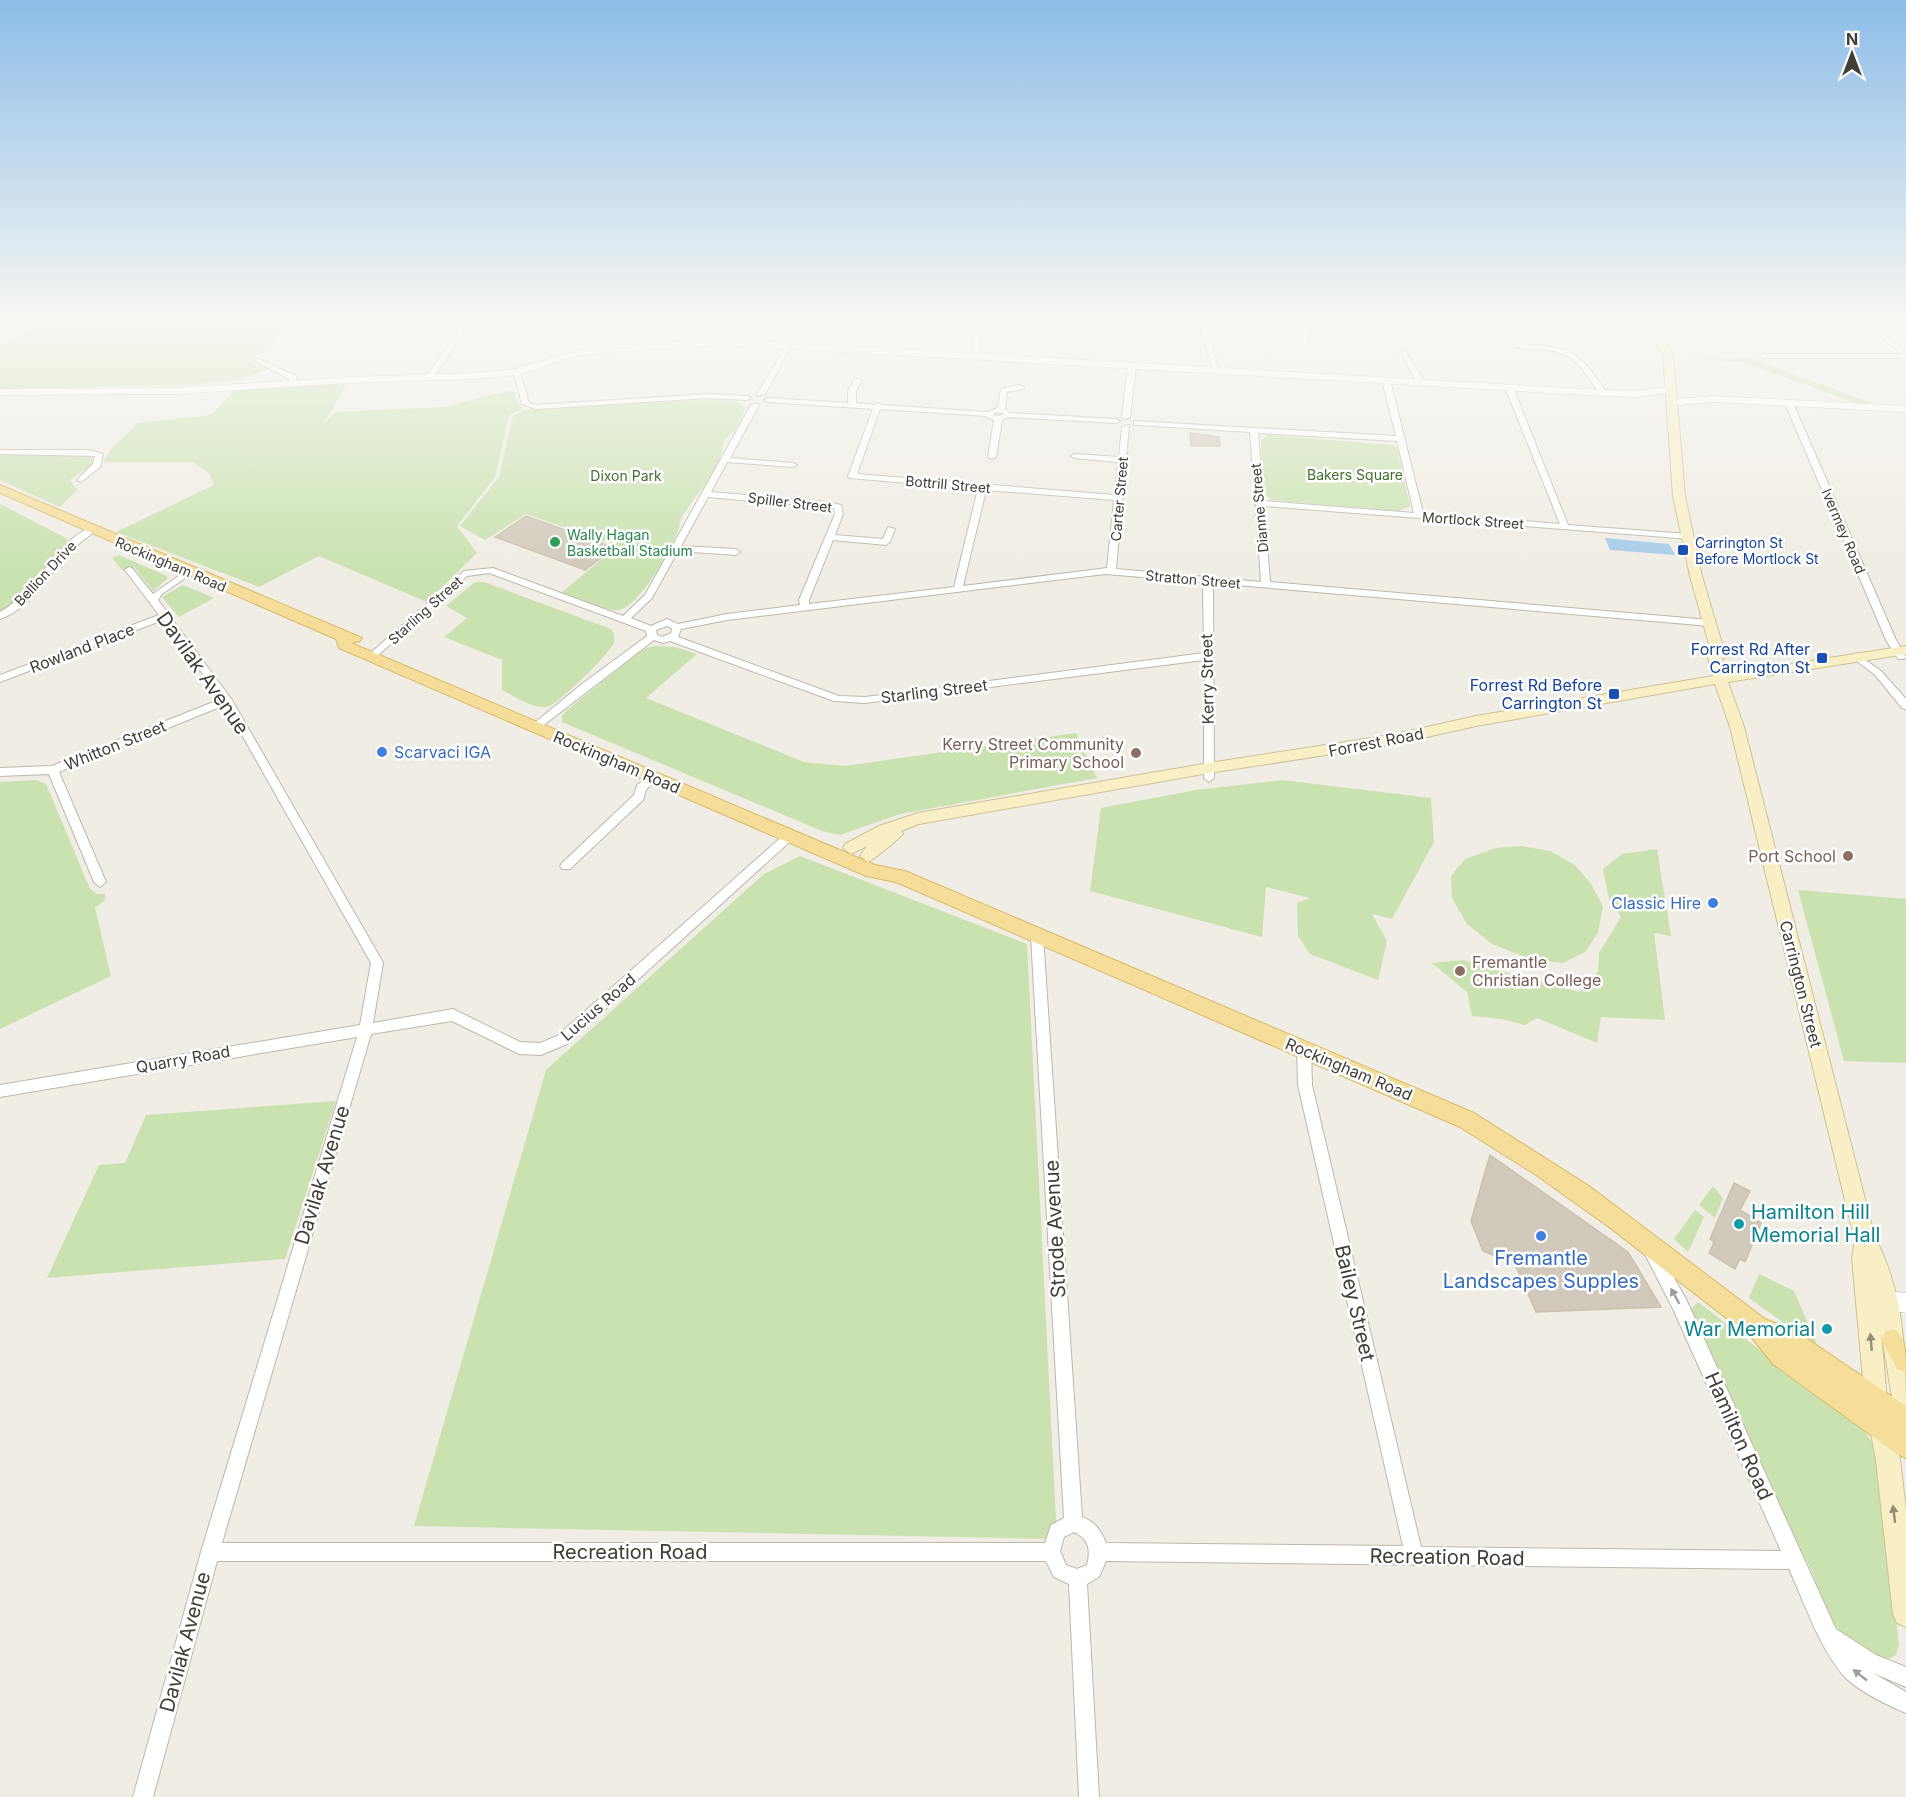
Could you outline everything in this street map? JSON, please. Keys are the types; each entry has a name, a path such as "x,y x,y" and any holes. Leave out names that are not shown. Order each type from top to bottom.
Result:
{"main road":[{"name":"Carrington Street","path":"1674,406 1677,485 1688,537 1718,648 1714,654 1727,683 1865,1241 1896,1302 1906,1408"},
{"name":"Rockingham Road","path":"0,489 343,637 354,638 377,652 541,723 883,862 899,876"},
{"name":"Forrest Road","path":"868,856 892,835 922,825 1391,740 1476,722 1902,654"},
{"name":"Rockingham Road","path":"541,723 652,778 872,871 899,876 1467,1120 1516,1147 1646,1242 1760,1330 1782,1355 1894,1425"},
{"name":"Forrest Road","path":"851,849 885,830 918,819 1209,773"},
{"name":"Carrington Street","path":"1865,1241 1863,1258 1876,1401"},
{"name":"Rockingham Road","path":"1760,1330 1788,1341 1876,1401 1906,1445"},
{"path":"1894,1425 1888,1460 1906,1614"}],"street":[{"path":"532,406 554,406"},
{"path":"625,620 649,596 755,406"},
{"name":"Bottrill Street","path":"878,406 852,476 1119,498"},
{"path":"889,406 1116,422 1126,427 1137,423 1401,439"},
{"path":"992,457 998,419 1004,413 1004,406"},
{"path":"1126,417 1127,406"},
{"path":"1393,406 1419,516"},
{"path":"1517,406 1565,526"},
{"name":"Ivermey Road","path":"1791,406 1902,654"},
{"path":"1845,406 1906,409"},
{"path":"988,414 998,419"},
{"path":"1116,422 1126,417"},
{"path":"1126,417 1137,423"},
{"name":"Carter Street","path":"1112,571 1126,427"},
{"name":"Dianne Street","path":"1254,430 1266,585"},
{"path":"0,452 99,454 97,465 81,480"},
{"path":"1075,456 1122,460"},
{"path":"726,460 793,465"},
{"path":"958,587 983,487"},
{"name":"Spiller Street","path":"706,494 828,504 838,507 839,514 804,600 805,608"},
{"name":"Mortlock Street","path":"1258,503 1688,537"},
{"path":"830,537 886,542 891,529"},
{"name":"Bellion Drive","path":"0,616 19,604 77,539 91,530"},
{"path":"676,548 736,552"},
{"name":"Davilak Avenue","path":"129,570 227,700 377,963 366,1028 210,1552 143,1797"},
{"name":"Starling Street","path":"377,652 464,574 477,570 490,570 625,620 663,640 671,638 838,699 865,700 1207,656"},
{"name":"Stratton Street","path":"651,633 667,622 677,627 727,617 958,587 1112,571 1710,623"},
{"name":"Davilak Avenue","path":"153,600 159,592 190,572"},
{"name":"Kerry Street","path":"1208,580 1209,773"},
{"name":"Rowland Place","path":"0,680 164,616"},
{"path":"671,638 677,632 677,627"},
{"path":"541,723 643,642 651,633"},
{"path":"1861,659 1906,706"},
{"name":"Whitton Street","path":"0,772 52,770 227,700"},
{"path":"52,770 100,882"},
{"path":"566,866 639,797 641,788 652,778"},
{"name":"Lucius Road","path":"366,1028 453,1015 519,1048 530,1050 552,1046 562,1040 790,836"},
{"name":"Strode Avenue","path":"1037,936 1073,1522"},
{"name":"Quarry Road","path":"0,1091 366,1028"},
{"name":"Bailey Street","path":"1304,1049 1305,1085 1414,1557"},
{"name":"Hamilton Road","path":"1646,1242 1680,1305 1827,1632 1850,1668 1874,1686 1906,1703"},
{"path":"1073,1522 1081,1524 1094,1535 1099,1552 1093,1571 1077,1579 1060,1571 1051,1552 1057,1531 1073,1522"},
{"name":"Recreation Road","path":"210,1552 1051,1552"},
{"name":"Recreation Road","path":"1099,1552 1795,1560"},
{"path":"1077,1579 1089,1797"},
{"path":"1827,1632 1869,1662 1906,1677"}],"green space":[{"path":"220,406 334,406 323,425 335,412 449,406 520,406 524,408 509,415 495,477 457,526 477,553 427,602 319,556 259,587 116,532 214,485 209,473 193,462 103,462 113,447 138,423 211,415"},
{"name":"Dixon Park","path":"599,406 742,406 746,409 736,429 724,440 719,461 682,517 675,537 654,576 626,607 613,610 561,593 618,546 526,514 485,540 460,526 499,477 513,416 525,410"},
{"name":"Bakers Square","path":"1268,435 1393,445 1397,448 1410,506 1399,511 1271,500 1264,493 1261,440"},
{"path":"0,454 85,454 95,459 88,468 70,480 77,490 60,507 0,480"},
{"path":"0,504 68,539 57,558 39,579 0,612"},
{"path":"119,555 167,576 167,579 153,591 134,567 123,571 112,558"},
{"path":"475,582 484,582 611,629 614,642 595,666 555,703 543,707 525,702 502,690 502,660 444,637 467,618 446,606"},
{"path":"183,585 214,598 179,617 162,597"},
{"path":"654,646 675,647 697,654 646,698 804,762 845,766 1076,733 1097,778 900,814 840,835 822,831 562,722 562,716 567,710 643,649"},
{"path":"36,780 46,784 90,889 97,894 105,894 105,900 95,908 111,976 0,1029 0,782"},
{"path":"1282,780 1431,798 1434,842 1392,919 1372,914 1387,941 1378,980 1310,954 1298,936 1297,903 1310,898 1266,887 1262,937 1090,891 1101,808 1196,790"},
{"path":"1521,846 1550,851 1575,865 1591,884 1603,906 1598,933 1585,952 1563,963 1530,959 1492,944 1467,924 1452,898 1451,876 1465,859 1496,848"},
{"path":"1657,849 1671,936 1654,933 1665,1020 1601,1017 1597,1043 1537,1018 1525,1025 1502,1019 1472,1016 1467,992 1432,963 1463,960 1579,992 1598,971 1599,953 1621,917 1609,899 1603,869 1622,854"},
{"path":"800,856 1027,944 1057,1539 414,1526 546,1070 764,874"},
{"path":"1798,890 1906,899 1906,1063 1844,1061"},
{"path":"336,1101 285,1259 47,1278 99,1165 125,1163 146,1115"},
{"path":"1713,1186 1723,1198 1715,1218 1699,1205"},
{"path":"1695,1210 1704,1217 1688,1252 1674,1239"},
{"path":"1759,1274 1794,1291 1818,1347 1749,1298"},
{"path":"1698,1302 1864,1431 1875,1446 1899,1645 1896,1655 1884,1661 1863,1650 1851,1642 1833,1621 1804,1556 1796,1545 1691,1309"}],"water":[{"path":"1605,538 1669,544 1675,555 1610,550"}],"building":[{"path":"1190,433 1219,437 1220,446 1191,446"},
{"name":"Wally Hagan Basketball Stadium","path":"526,516 615,548 585,570 495,537"},
{"name":"Fremantle Landscapes Supples","path":"1490,1155 1628,1252 1661,1307 1536,1312 1515,1264 1483,1251 1471,1221"},
{"name":"Hamilton Hill Memorial Hall","path":"1734,1183 1750,1191 1740,1210 1761,1223 1745,1262 1740,1259 1735,1269 1709,1253 1714,1242 1710,1239"}],"place":[{"name":"Wally Hagan Basketball Stadium","path":"555,542"},
{"name":"Carrington St Before Mortlock St","path":"1683,550"},
{"name":"Forrest Rd After Carrington St","path":"1822,658"},
{"name":"Forrest Rd Before Carrington St","path":"1614,694"},
{"name":"Scarvaci IGA","path":"382,752"},
{"name":"Kerry Street Community Primary School","path":"1136,753"},
{"name":"Port School","path":"1848,856"},
{"name":"Classic Hire","path":"1713,903"},
{"name":"Fremantle Christian College","path":"1460,971"},
{"name":"Hamilton Hill Memorial Hall","path":"1739,1224"},
{"name":"Fremantle Landscapes Supples","path":"1541,1236"},
{"name":"War Memorial","path":"1827,1329"}]}
